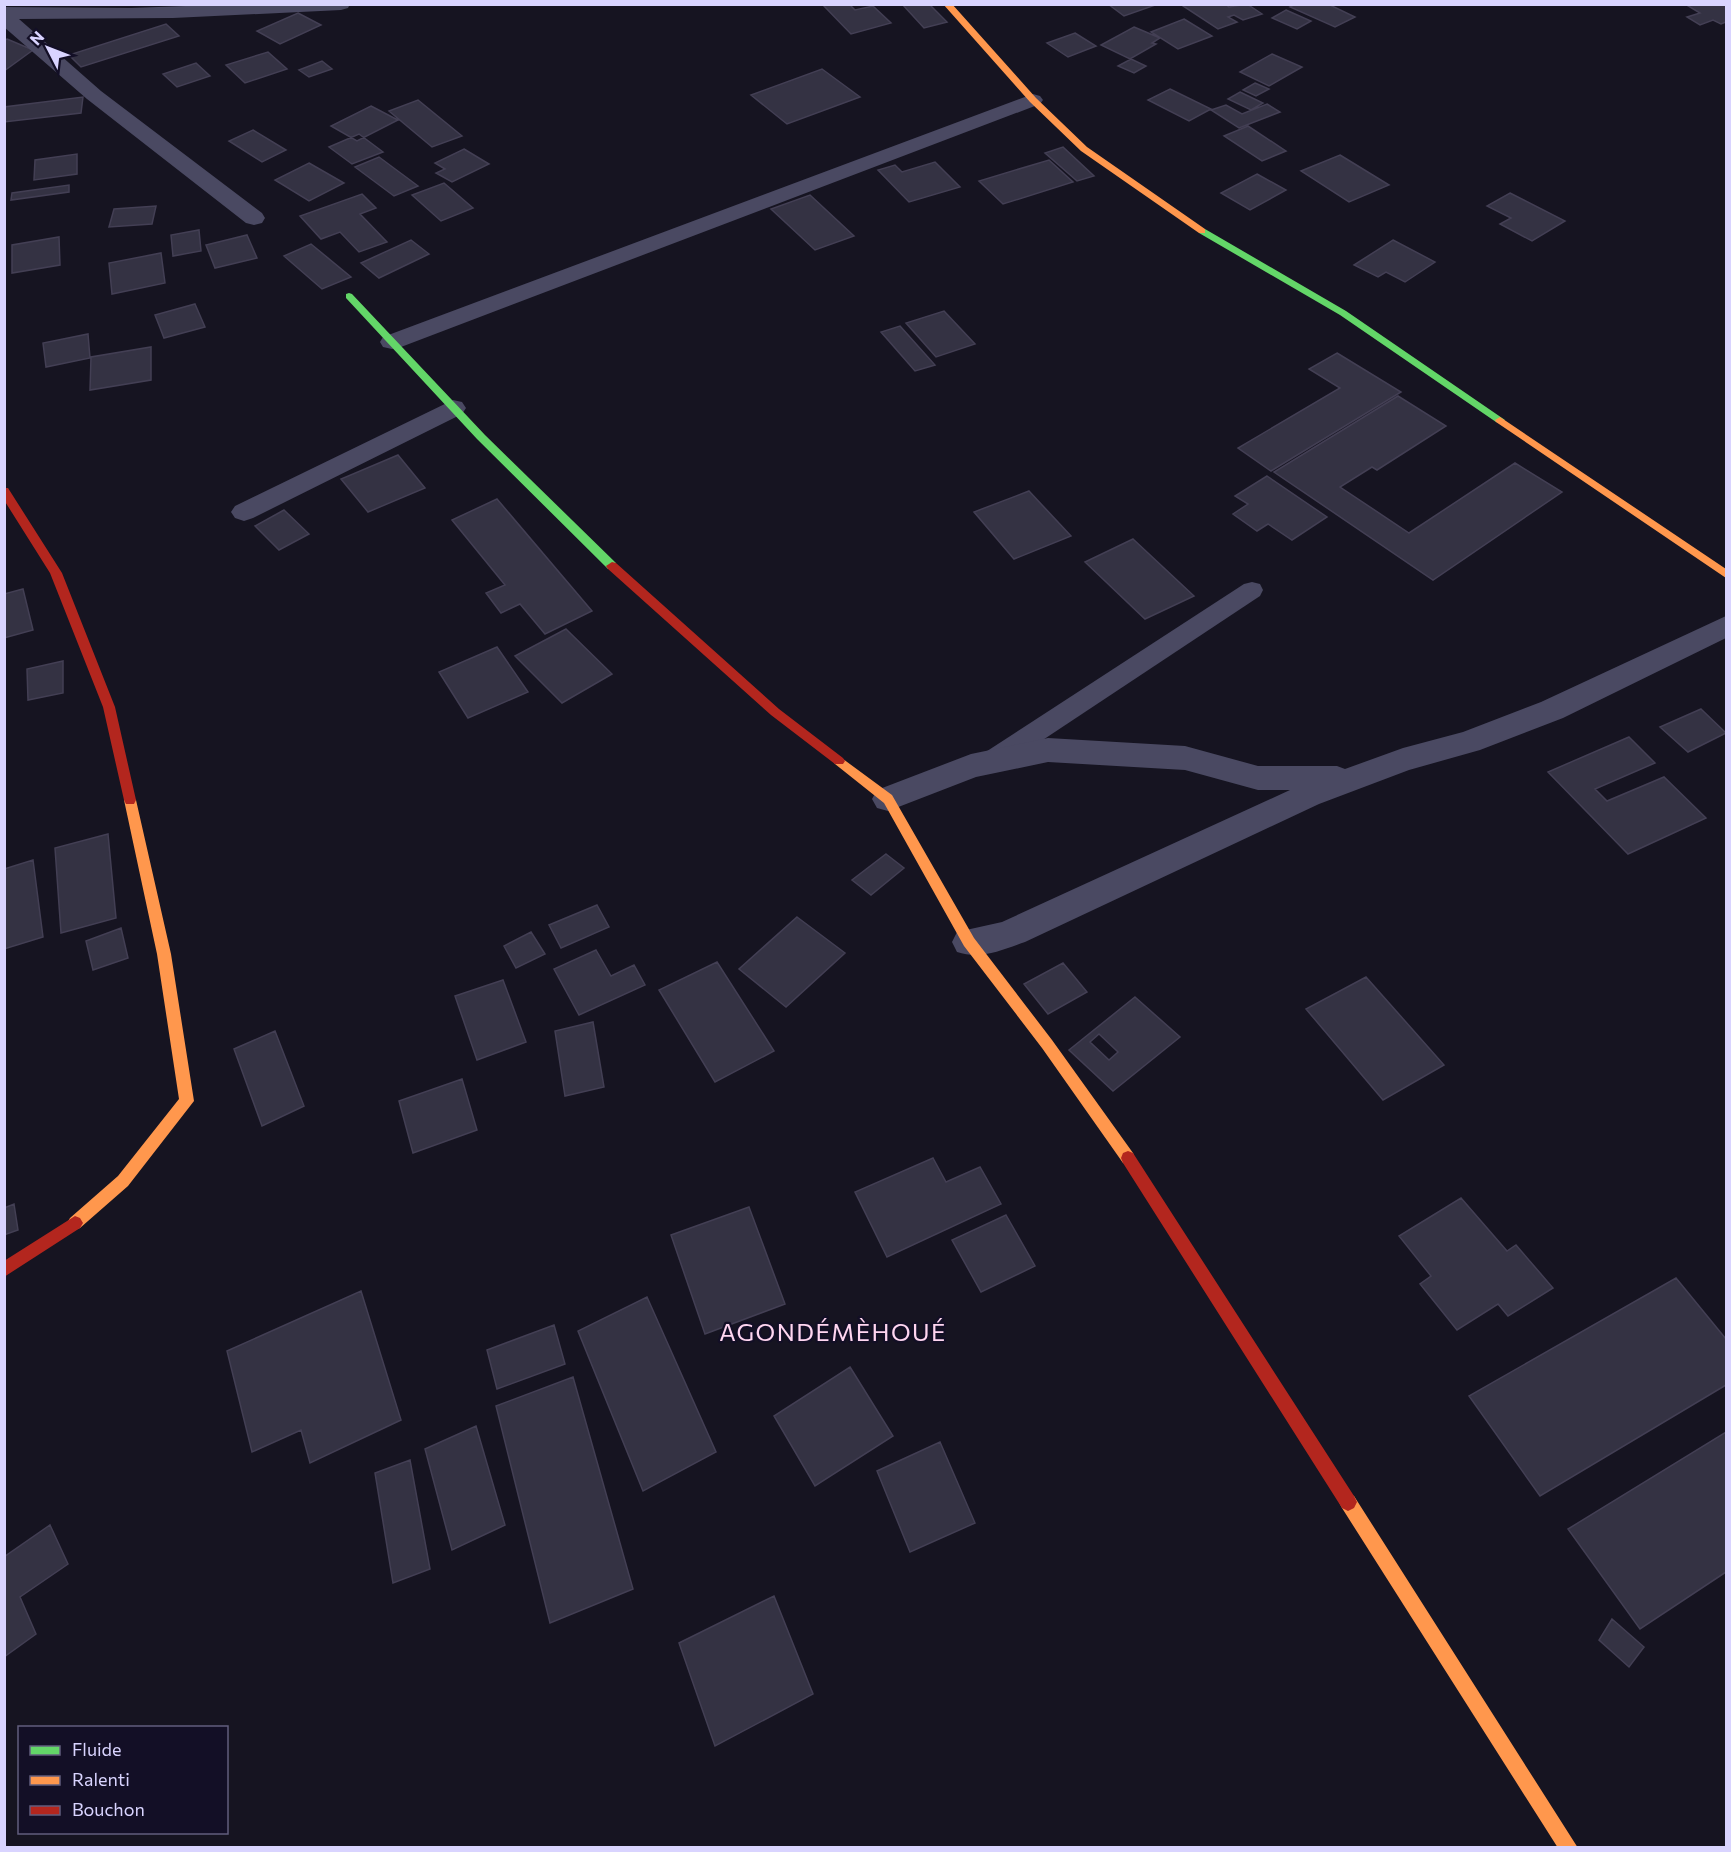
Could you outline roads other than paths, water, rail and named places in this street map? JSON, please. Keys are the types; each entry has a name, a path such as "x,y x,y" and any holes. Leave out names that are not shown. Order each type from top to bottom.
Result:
{"street":[{"path":"4,14 104,15 273,10 341,4"},
{"path":"947,4 1033,100 1084,149 1182,219 1343,313 1726,574"},
{"path":"4,14 94,95 254,218"},
{"path":"392,342 1033,100"},
{"path":"349,296 453,408 626,580 775,712 888,798 969,942 1047,1044 1131,1162 1569,1848"},
{"path":"244,512 453,408"},
{"path":"4,491 56,573 109,707 164,954 187,1101 123,1181 72,1226 4,1270"},
{"path":"969,942 987,941 1013,932 1308,795 1402,760 1469,742 1552,710 1726,626"},
{"path":"888,798 971,766 1048,750 1185,758 1258,778 1355,779"}],"lane":[{"path":"990,762 1252,590"}],"district":[{"name":"AGONDÉMÈHOUÉ","path":"833,1333"}]}
